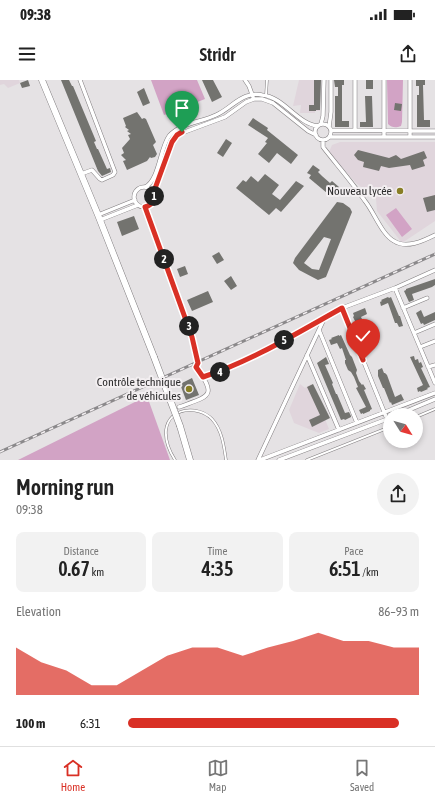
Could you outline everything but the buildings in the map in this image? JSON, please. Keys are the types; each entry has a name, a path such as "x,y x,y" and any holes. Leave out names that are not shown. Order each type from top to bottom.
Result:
{"main road":[{"path":"42,80 99,217 154,357 180,426 190,460"}],"street":[{"path":"80,80 115,172 110,177 102,180 92,170 81,174"},
{"path":"245,80 253,97"},
{"path":"316,135 315,130 323,116 324,80"},
{"path":"329,137 331,80"},
{"path":"355,80 355,130"},
{"path":"384,80 384,137"},
{"path":"410,80 410,137"},
{"path":"138,205 135,200 137,191 148,186 154,178 166,142 172,133 180,128 217,115 248,95 273,103 308,131 316,135 319,139 323,140"},
{"path":"145,207 152,202 153,194 169,146 177,135 220,119 253,97 266,95 276,100 310,124 326,124 330,128 384,131 435,131"},
{"path":"323,140 329,137 435,137"},
{"path":"323,140 323,147 366,202 386,234 394,241 406,245 428,239 435,235"},
{"path":"145,187 153,194"},
{"path":"99,217 135,200"},
{"path":"99,217 138,205 145,207"},
{"path":"145,207 192,337 198,363 196,367 203,377 208,390 206,396 179,407"},
{"path":"259,460 325,317 342,308 395,288 435,270"},
{"path":"395,288 435,383"},
{"path":"403,308 427,298"},
{"path":"342,308 383,408"},
{"path":"414,333 435,324"},
{"path":"319,330 357,423"},
{"path":"420,347 435,341"},
{"path":"307,355 339,430"},
{"path":"428,367 435,364"},
{"path":"396,408 435,393"},
{"path":"413,408 435,399"},
{"path":"259,460 383,413"},
{"path":"279,460 383,420"},
{"path":"320,437 321,444"}],"lane":[{"path":"266,95 267,80"},
{"path":"203,377 244,361 325,317"},
{"path":"423,414 435,409"},
{"path":"175,460 166,436 168,424 175,414 190,410 206,414 216,425 222,439 226,460"},
{"path":"307,460 383,430"}],"shaded area":[{"path":"0,80 19,80 20,83 8,88 4,84 0,85"},
{"path":"151,80 197,80 205,99 164,115"},
{"path":"299,80 320,80 320,111 315,111 315,113 300,113 301,105 293,106"},
{"path":"387,80 403,80 401,126 393,127 388,124"},
{"name":"Nouveau lycée","path":"340,142 435,142 435,221 402,243 377,211 376,199 356,183 329,152 332,145"},
{"path":"396,208 412,229 402,237 386,215"},
{"path":"300,384 305,388 311,384 329,429 319,433 294,423 289,410"},
{"path":"147,396 170,460 18,460"}],"railway":[{"path":"0,452 435,254"}],"place":[{"name":"Nouveau lycée","path":"400,191"},
{"name":"Contrôle technique de véhicules","path":"189,389"}],"route":[{"path":"182,132 174,138 169,146 153,194 154,200 150,205 145,207 192,337 198,363 196,367 203,377 234,366 342,308 363,360"}]}
